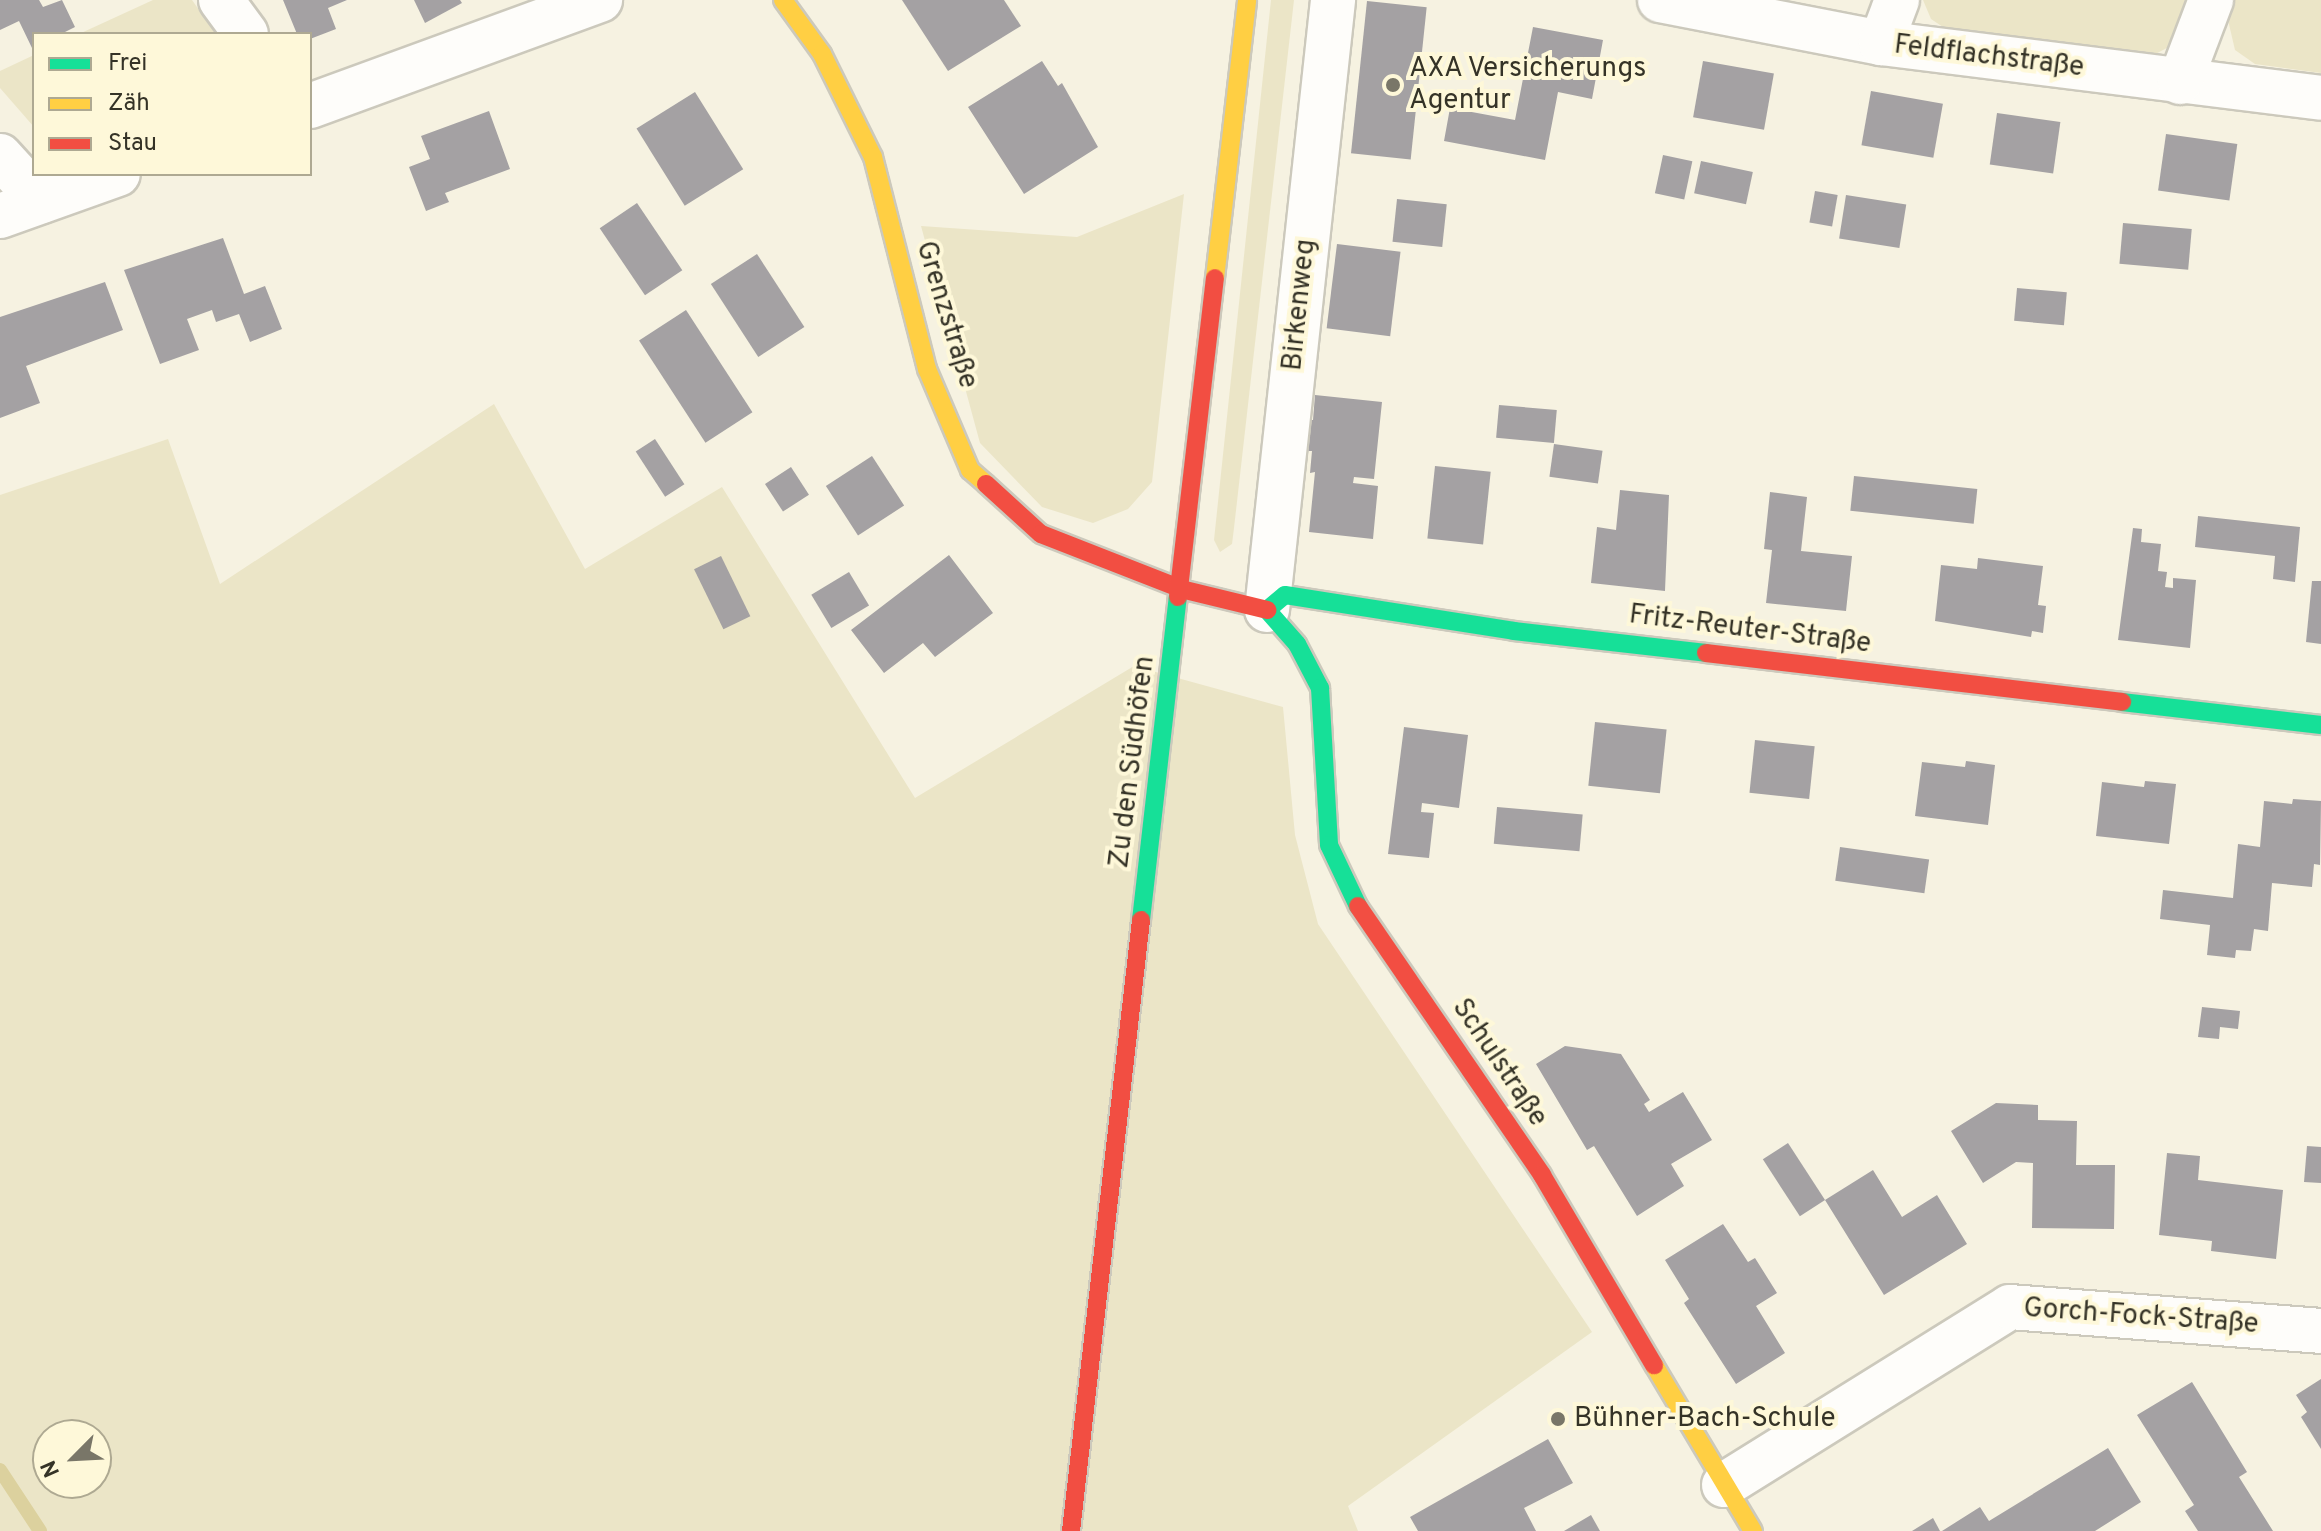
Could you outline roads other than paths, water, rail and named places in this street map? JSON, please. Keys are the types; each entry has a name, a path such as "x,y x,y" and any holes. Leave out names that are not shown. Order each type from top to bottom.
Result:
{"street":[{"path":"221,0 245,32"},
{"path":"312,105 600,0"},
{"name":"Grenzstraße","path":"783,0 822,54 873,157 927,369 970,470 1041,534 1181,589"},
{"name":"Zu den Südhöfen","path":"1071,1531 1247,0"},
{"name":"Birkenweg","path":"1267,610 1333,0"},
{"name":"Feldflachstraße","path":"1660,0 1881,43 2321,98"},
{"path":"1881,43 1897,0"},
{"path":"2180,82 2211,0"},
{"path":"0,156 41,201"},
{"path":"0,216 112,176"},
{"path":"1181,589 1267,610"},
{"name":"Fritz-Reuter-Straße","path":"1267,610 1285,595 1530,633 2321,725"},
{"name":"Schulstraße","path":"1267,610 1297,644 1320,688 1324,808 1329,845 1352,897 1542,1175 1753,1531"},
{"name":"Gorch-Fock-Straße","path":"1724,1485 2010,1307 2321,1331"}],"waterway":[{"path":"0,1470 40,1531"}],"place":[{"name":"AXA Versicherungs Agentur","path":"1393,85"},
{"name":"Bühner-Bach-Schule","path":"1558,1419"}]}
